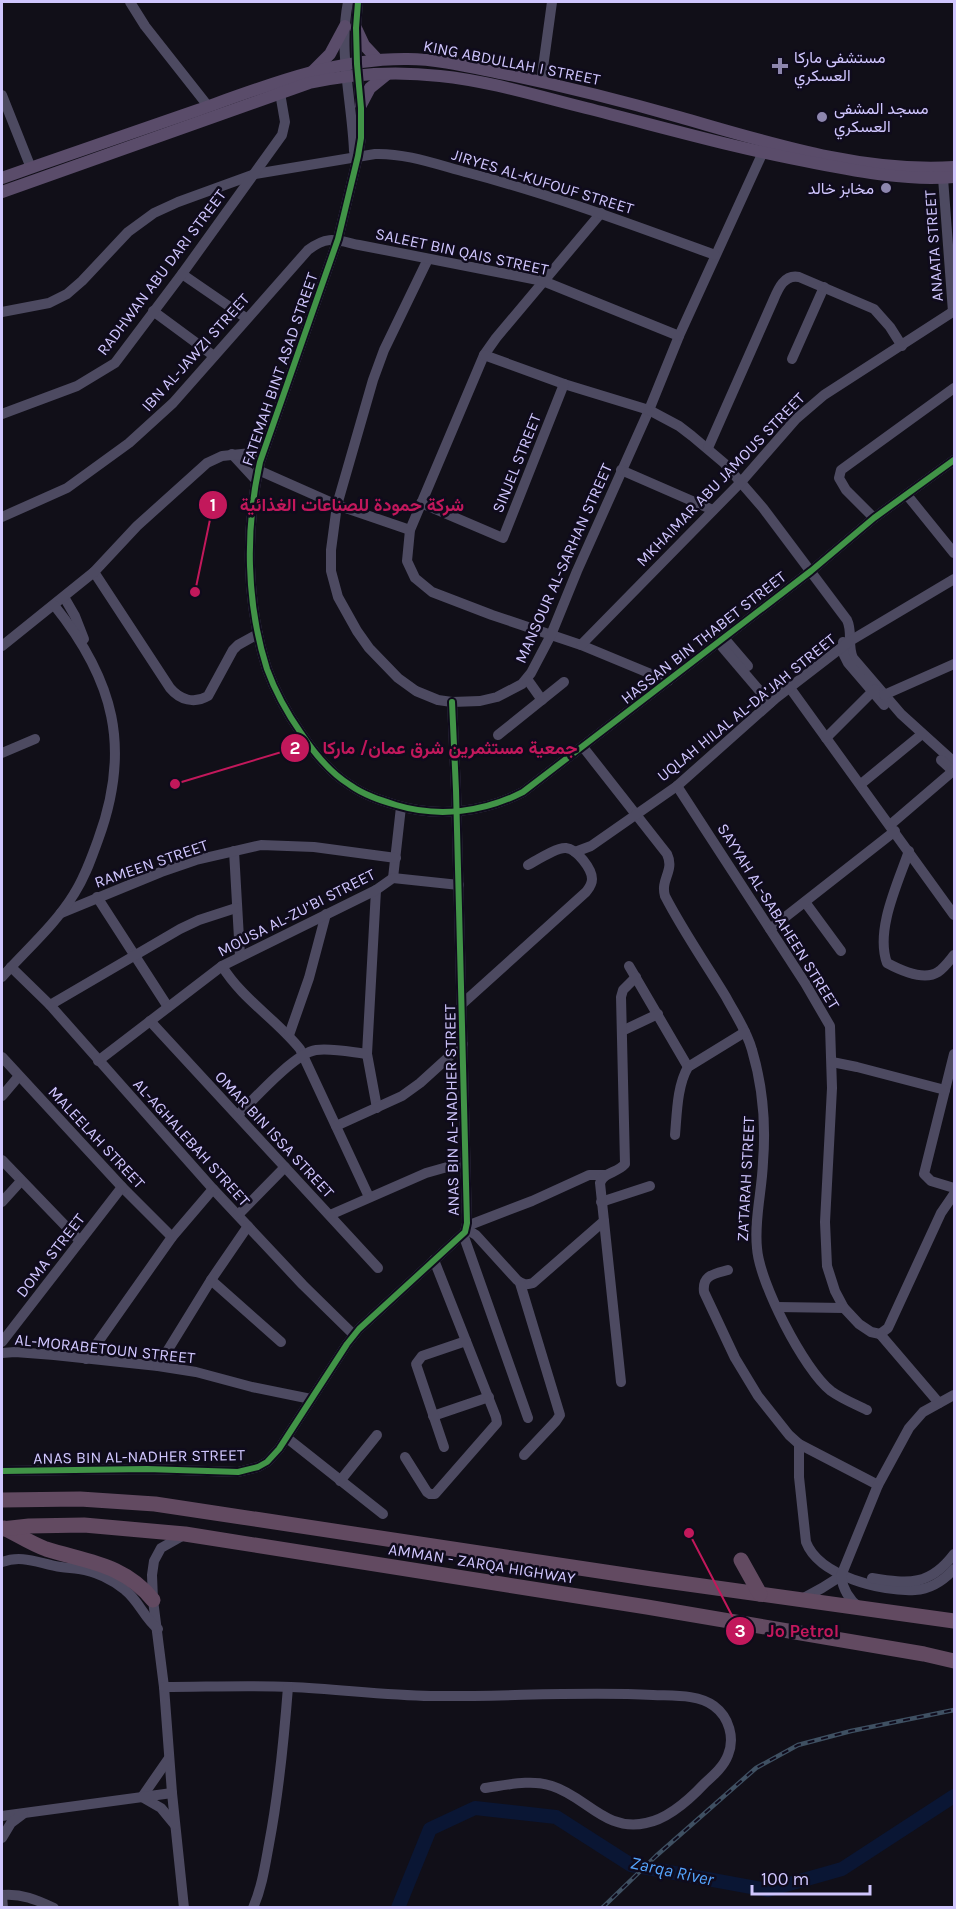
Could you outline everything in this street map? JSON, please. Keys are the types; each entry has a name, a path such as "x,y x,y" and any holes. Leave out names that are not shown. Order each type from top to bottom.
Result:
{"highway":[{"name":"AMMAN - ZARQA HIGHWAY","path":"2,1500 80,1499 155,1504 954,1621"},
{"name":"AMMAN - ZARQA HIGHWAY","path":"3,1529 29,1526 84,1526 185,1534 670,1611 954,1661"},
{"path":"3,1529 44,1548 117,1570 137,1583 153,1600"},
{"path":"741,1560 760,1594"}],"main road":[{"path":"312,72 330,54 350,27 378,60"},
{"name":"KING ABDULLAH I STREET","path":"2,192 378,60 410,59 472,68 541,82 672,115 806,162 907,178 949,178"},
{"name":"KING ABDULLAH I STREET","path":"2,178 229,98 312,72 351,71 386,75 437,76 496,85 764,146 843,159 909,166 954,167"},
{"path":"361,105 370,88 386,75"}],"street":[{"path":"130,2 208,106"},
{"path":"348,2 351,71"},
{"path":"350,27 358,2"},
{"path":"541,82 552,2"},
{"name":"FATEMAH BINT ASAD STREET","path":"351,71 361,105 361,138 336,244 262,452 257,475 249,558 258,634 268,669 291,718 319,758 334,774 365,794 401,807 457,812"},
{"name":"FATEMAH BINT ASAD STREET","path":"351,71 356,158"},
{"name":"RADHWAN ABU DARI STREET","path":"2,414 77,386 115,363 255,174 283,131 285,122 280,93"},
{"path":"2,95 31,168"},
{"name":"MANSOUR AL-SARHAN STREET","path":"428,259 384,350 373,380 337,505 331,550 331,571 338,597 357,631 390,671 407,685 438,700 480,701 498,697 516,688 527,679 551,635 679,336 764,146"},
{"name":"JIRYES AL-KUFOUF STREET","path":"2,312 49,303 67,294 142,220 178,202 255,174 388,153 520,187 601,213 715,255"},
{"name":"ANAATA STREET","path":"949,178 954,311"},
{"path":"601,213 484,355 410,530 407,561 415,578 422,585 442,596 581,645 668,681"},
{"name":"IBN AL-JAWZI STREET","path":"2,517 67,488 129,443 172,403 308,250 326,239 336,244"},
{"name":"SALEET BIN QAIS STREET","path":"336,244 359,245 543,281 679,336"},
{"path":"182,274 246,318"},
{"path":"708,448 783,282 792,276 874,309 890,327 902,346"},
{"path":"792,359 824,287"},
{"path":"153,311 214,356"},
{"name":"MKHAIMAR ABU JAMOUS STREET","path":"581,645 741,482 804,410 954,311"},
{"path":"484,355 564,384 649,410 679,426 708,448 741,482 850,625 847,644 853,658 877,692 920,737 954,768 893,828 770,929"},
{"name":"SINJEL STREET","path":"422,503 503,538 564,384"},
{"path":"874,518 846,490 839,478 841,471 954,388"},
{"path":"2,646 94,572 142,522 207,463 232,454 262,452"},
{"path":"232,454 257,475 410,530"},
{"name":"HASSAN BIN THABET STREET","path":"457,812 496,804 524,792 811,571 874,518 954,460"},
{"path":"621,470 713,510"},
{"path":"907,495 954,553"},
{"path":"94,572 170,688 180,697 196,700 208,696 233,650 258,634"},
{"name":"UQLAH HILAL AL-DA’JAH STREET","path":"528,865 563,848 575,852 591,846 677,786 773,701 847,644 954,579"},
{"path":"2,977 61,913 80,883 106,819 115,768 115,736 110,709 99,674 75,616 64,597"},
{"path":"54,605 93,662"},
{"path":"721,640 773,701"},
{"path":"826,738 877,692 954,664"},
{"path":"527,679 542,700"},
{"path":"498,735 564,682"},
{"path":"790,688 954,915"},
{"name":"ANAS BIN AL-NADHER STREET","path":"2,1471 147,1469 238,1472 258,1467 267,1462 287,1438 354,1335 466,1230 459,885 452,702"},
{"path":"861,784 920,737"},
{"path":"2,753 35,739"},
{"name":"ZA’TARAH STREET","path":"583,747 667,854 670,869 663,890 665,896 745,1032 752,1050 764,1108 757,1250 763,1277 810,1367 830,1390 867,1410"},
{"name":"SAYYAH AL-SABAHEEN STREET","path":"677,786 826,1019 831,1035 832,1062 826,1241 830,1277 839,1302 865,1328 880,1334 939,1403"},
{"name":"MOUSA AL-ZU’BI STREET","path":"393,879 401,807"},
{"name":"RAMEEN STREET","path":"61,913 196,860 261,845 283,844 396,858"},
{"path":"584,863 591,846"},
{"path":"234,851 240,956"},
{"path":"462,1004 586,892 591,885 592,876 575,852"},
{"path":"909,852 887,917 883,942 887,963 907,971 931,975 943,968 954,955"},
{"name":"MOUSA AL-ZU’BI STREET","path":"98,1061 222,966 376,890 393,879 459,885"},
{"path":"376,890 367,1054 377,1108"},
{"path":"97,897 168,1007"},
{"path":"805,902 841,951"},
{"path":"50,1005 199,920 236,908"},
{"path":"289,1035 312,968 326,914"},
{"path":"222,966 243,994 289,1035 303,1054 369,1197"},
{"path":"629,966 688,1067"},
{"name":"AL-AGHALEBAH STREET","path":"11,967 50,1005 213,1189 303,1285 354,1335"},
{"path":"466,1230 588,1175 620,1170 625,1164 620,1002 621,993 636,977"},
{"path":"622,1031 658,1014"},
{"name":"OMAR BIN ISSA STREET","path":"150,1021 378,1268"},
{"path":"675,1135 679,1097 688,1067 745,1032"},
{"path":"336,1126 377,1108 415,1087 463,1044"},
{"path":"238,1115 303,1054 317,1050 367,1054"},
{"path":"954,1054 924,1174 931,1182 954,1188"},
{"name":"MALEELAH STREET","path":"2,1057 122,1187 172,1237"},
{"path":"832,1062 945,1089"},
{"path":"2,1096 19,1076"},
{"path":"2,1160 80,1241"},
{"path":"330,1215 434,1170 465,1161"},
{"path":"238,1215 285,1167"},
{"path":"606,1174 600,1183 621,1382"},
{"path":"2,1202 21,1181"},
{"path":"602,1202 650,1186"},
{"name":"DOMA STREET","path":"2,1342 122,1187"},
{"path":"86,1359 172,1237 213,1189"},
{"path":"880,1334 888,1328 941,1213 954,1194"},
{"path":"520,1283 534,1282 604,1221"},
{"path":"158,1366 211,1280 248,1226"},
{"path":"466,1230 476,1235 520,1283 560,1415 524,1455"},
{"path":"466,1230 528,1418"},
{"path":"405,1457 427,1491 435,1494 496,1426 496,1417 489,1398 434,1260"},
{"path":"728,1270 708,1276 704,1282 704,1292 735,1358 758,1396 777,1422 799,1444 878,1485"},
{"path":"211,1280 281,1342"},
{"path":"777,1307 844,1308"},
{"path":"444,1447 416,1368 417,1361 422,1356 466,1341"},
{"name":"AL-MORABETOUN STREET","path":"2,1353 15,1352 158,1366 196,1372 252,1387 311,1399"},
{"path":"802,1599 841,1575 878,1485 909,1428 918,1416 954,1395"},
{"path":"433,1416 489,1398"},
{"path":"340,1481 377,1435"},
{"path":"287,1438 383,1514"},
{"path":"799,1444 799,1477 806,1542 813,1556 841,1575 866,1584 915,1590 927,1588 939,1582 954,1569"},
{"path":"184,1908 164,1687 153,1600 152,1568 161,1548 185,1534"},
{"path":"852,1579 866,1577 902,1581 922,1580 936,1574 954,1557"},
{"path":"2,1562 27,1558 58,1567 82,1569 107,1578 129,1593 158,1629"},
{"path":"841,1575 845,1591 860,1608"},
{"path":"164,1687 288,1687 430,1696 610,1693 676,1696 713,1705 729,1725 731,1738 728,1756 724,1763 705,1784 682,1803 659,1819 647,1823 634,1825 609,1820 560,1788 543,1783 533,1782 485,1788"},
{"path":"253,1908 263,1877 272,1830 288,1687"},
{"path":"142,1797 169,1758"},
{"path":"2,1816 172,1793"},
{"path":"142,1797 161,1808 175,1825"},
{"path":"2,1838 11,1823 24,1813"},
{"path":"3,1908 2,1895 19,1894 54,1908"}],"waterway":[{"name":"Zarqa River","path":"398,1908 430,1829 475,1808 556,1817 631,1865 768,1890 842,1869 954,1796"}],"railway":[{"path":"602,1908 656,1856 756,1768 798,1745 851,1731 954,1710"}],"cycle path":[{"path":"358,2 357,64 361,108 361,138 358,156 338,239 260,462 250,540 255,618 267,669 291,718 322,762 342,780 378,799 428,811 445,812 477,808 523,792 811,571 874,518 954,460"},
{"path":"2,1471 147,1469 238,1472 258,1467 267,1462 279,1449 359,1329 465,1232 467,1223 452,702"}],"place":[{"name":"مستشفى ماركا العسكري","path":"780,66"},
{"name":"مسجد المشفى العسكري","path":"822,117"},
{"name":"مخابز خالد","path":"886,188"},
{"name":"شركة حمودة للصناعات الغذائية","path":"195,592"},
{"name":"جمعية مستثمرين شرق عمان/ ماركا","path":"175,784"},
{"name":"Jo Petrol","path":"689,1533"}]}
